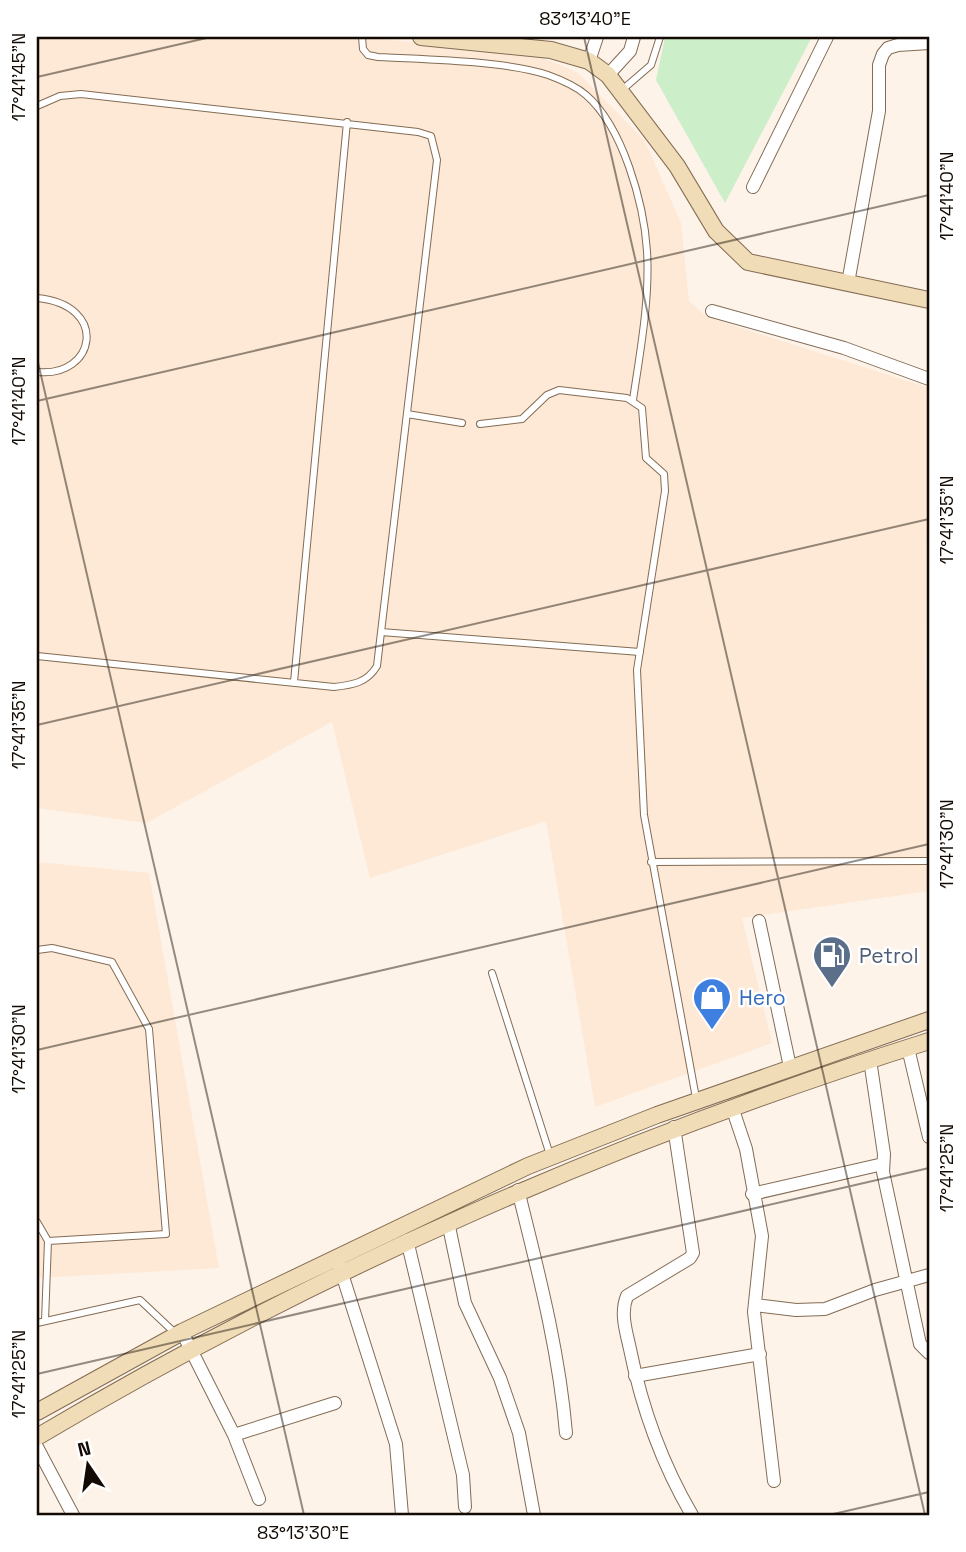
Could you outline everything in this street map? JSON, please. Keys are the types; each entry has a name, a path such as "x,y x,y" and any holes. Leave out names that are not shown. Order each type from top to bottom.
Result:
{"main road":[{"path":"421,37 551,43 589,61 608,75 677,166 716,231 748,262 929,300"},
{"path":"37,1437 224,1333 339,1265 482,1188 551,1157 697,1100 929,1020"},
{"path":"901,1029 908,1048"},
{"path":"37,1412 217,1315 407,1240 674,1127 929,1041"},
{"path":"726,1090 732,1107"},
{"path":"482,1188 492,1202"},
{"path":"217,1315 224,1333"},
{"path":"176,1335 187,1353"}],"street":[{"path":"589,61 597,37"},
{"path":"608,75 630,51 634,37"},
{"path":"753,187 827,37"},
{"path":"848,283 879,111 879,65 888,48 929,43"},
{"path":"712,311 844,348 929,379"},
{"path":"759,921 790,1067"},
{"path":"908,1048 929,1137"},
{"path":"870,1060 883,1164 920,1344 929,1353"},
{"path":"732,1107 746,1149 752,1194 762,1236 755,1305 768,1450 774,1481"},
{"path":"674,1127 693,1252 690,1258 627,1296 623,1316 645,1419 664,1464 692,1515"},
{"path":"752,1194 883,1164"},
{"path":"518,1191 540,1276 560,1374 566,1433"},
{"path":"448,1222 465,1303 500,1378 519,1433 534,1515"},
{"path":"407,1240 463,1475 465,1507"},
{"path":"339,1265 396,1444 402,1515"},
{"path":"755,1305 796,1310 825,1309 875,1290 929,1275"},
{"path":"187,1353 234,1435 259,1499"},
{"path":"635,1376 760,1354"},
{"path":"234,1435 335,1404"},
{"path":"37,1447 73,1515"}],"lane":[{"path":"362,37 363,49 368,55 506,67 547,75 585,94 610,123 630,171 642,210 647,252 644,318 633,400"},
{"path":"621,92 651,65 660,37"},
{"path":"37,107 60,96 81,94 347,122 431,135 437,160 377,666 366,679 334,687 37,656"},
{"path":"294,682 347,122"},
{"path":"37,298 58,300 76,311 85,330 86,340 83,351 70,367 50,373 37,372"},
{"path":"480,424 522,419 547,395 559,390 633,400 642,408 644,415 646,458 664,474 666,483 637,670 644,815 697,1100"},
{"path":"407,414 462,423"},
{"path":"381,632 640,652"},
{"path":"651,862 929,861"},
{"path":"37,950 52,948 112,962 149,1029 166,1234 47,1241"},
{"path":"492,973 551,1157"},
{"path":"37,1222 47,1241 45,1321"},
{"path":"37,1323 140,1300 176,1335"}],"shaded area":[{"path":"37,37 378,37 532,53 578,73 645,141 681,223 689,301 707,317 929,388 925,680 929,682 929,891 742,918 772,1043 595,1107 546,821 370,878 332,722 146,823 37,808"},
{"path":"37,862 149,873 219,1268 37,1278"}],"green space":[{"path":"665,37 812,37 725,203 656,80"}],"place":[{"name":"Petrol","path":"832,989"},
{"name":"Hero","path":"712,1031"}]}
